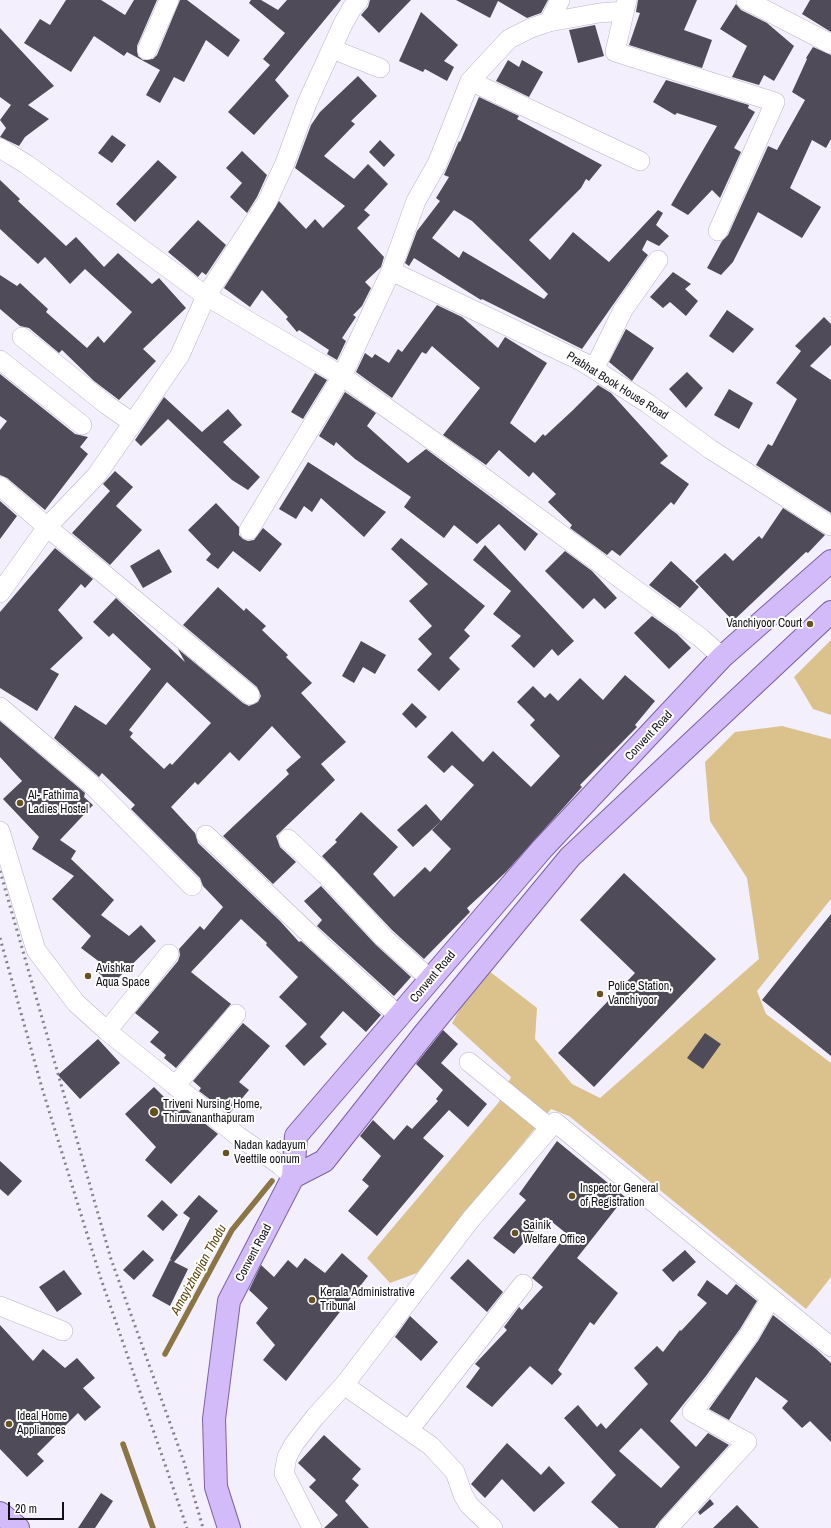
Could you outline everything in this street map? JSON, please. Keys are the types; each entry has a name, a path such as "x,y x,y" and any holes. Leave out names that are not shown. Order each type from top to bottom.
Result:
{"main road":[{"name":"Convent Road","path":"216,1487 214,1418 229,1301 287,1171 296,1136 542,850 722,657 831,561"},
{"path":"287,1171 324,1162 424,1034 570,857 831,612"},
{"path":"216,1487 229,1528"},
{"path":"216,1487 242,1528"},
{"path":"0,1513 18,1528"}],"street":[{"path":"147,50 169,0"},
{"path":"0,593 47,527 96,476 180,355 206,296 267,202 285,163 307,104 332,49 352,8 359,0"},
{"path":"549,22 560,0"},
{"path":"748,0 831,44"},
{"path":"249,530 342,376 391,271 416,201 437,164 470,81 509,39 531,28 549,22 599,13 626,6 615,52 775,102 718,231"},
{"path":"332,49 380,68"},
{"path":"470,81 640,161"},
{"path":"0,148 26,164 206,296 342,376 460,460 701,638 722,657"},
{"path":"594,369 623,310 658,260"},
{"name":"Prabhat Book House Road","path":"391,271 494,318 594,369 647,402 710,450 828,525"},
{"path":"22,337 107,405 133,423"},
{"path":"0,360 82,426"},
{"path":"0,486 47,527 250,695"},
{"path":"0,706 92,785 192,886"},
{"path":"0,830 36,950 76,1003 107,1031 238,1136 287,1171"},
{"path":"206,835 321,946 400,1016"},
{"path":"288,839 329,878 384,938 431,980"},
{"path":"107,1031 169,954"},
{"path":"176,1086 236,1014"},
{"path":"469,1062 550,1128"},
{"path":"312,1528 284,1473 287,1457 294,1444 315,1417 344,1385 471,1219 555,1122 831,1347"},
{"path":"409,1430 524,1284"},
{"path":"668,1528 747,1442 692,1412 715,1383 749,1335 771,1298"},
{"path":"0,1306 62,1331"},
{"path":"344,1385 431,1446 455,1472 463,1495 469,1505 493,1528"}],"shaded area":[{"path":"831,640 831,715 813,709 794,677"},
{"path":"782,726 831,739 831,899 757,991 766,1014 831,1063 831,1277 806,1309 569,1116 551,1109 417,1273 390,1283 367,1258 499,1102 511,1077 452,1023 469,992 489,971 537,1008 535,1039 572,1084 600,1098 759,959 747,878 710,821 705,762 735,732"}],"building":[{"path":"66,0 101,0 125,15 134,0 157,0 137,46 138,56 143,60 153,59 157,55 180,0 187,0 240,40 228,57 206,40 184,82 174,77 160,103 146,95 160,70 127,52 124,56 94,36 71,72 24,43 40,19 50,25"},
{"path":"251,0 261,0 278,10 287,0 341,0 275,80 289,96 254,135 228,112 270,65 263,59 285,33 249,3"},
{"path":"370,0 411,0 379,33 361,15 368,7"},
{"path":"456,0 548,0 541,13 527,18 498,1 490,18"},
{"path":"638,0 697,0 684,30 712,40 702,68 629,45 640,13 636,12"},
{"path":"810,0 831,0 831,32 802,14"},
{"path":"736,4 741,10 767,23 794,46 774,81 764,75 759,85 732,77 747,46 720,29"},
{"path":"421,12 458,45 444,61 454,67 447,81 425,69 423,72 399,61"},
{"path":"595,25 604,56 578,63 569,30"},
{"path":"0,28 54,86 28,105 49,119 25,137 19,146 0,137 6,128 0,120 11,105 0,97"},
{"path":"813,47 831,55 831,139 826,148 812,140 790,188 821,207 802,238 758,212 733,262 721,275 707,268 722,241 728,235 768,146 777,150 805,100 792,92 807,59 806,58"},
{"path":"508,60 519,67 522,60 543,72 529,97 496,81"},
{"path":"358,76 377,96 351,121 355,124 324,156 354,179 368,164 388,184 364,210 370,215 357,228 384,257 381,267 365,282 371,288 362,306 353,315 356,317 342,338 346,341 337,360 327,354 329,350 299,330 297,332 286,319 288,317 262,290 250,307 224,288 279,201 306,229 315,219 323,228 345,206 295,168 311,125 320,112"},
{"path":"666,80 749,105 748,108 755,112 734,148 741,152 720,198 712,190 688,215 671,205 717,126 677,113 675,115 653,102"},
{"path":"479,97 519,116 517,119 602,165 589,181 586,179 581,188 529,240 550,260 573,232 609,262 658,210 663,213 656,225 669,236 659,246 647,240 642,250 648,255 582,349 482,299 481,300 414,258 409,266 405,263 417,231 440,201 436,198 449,177 444,175 459,141 460,142","holes":["454,210 472,221 548,294 544,299 463,251 459,258 432,238"]},
{"path":"112,135 126,145 112,163 98,153"},
{"path":"380,140 395,155 384,167 369,152"},
{"path":"242,151 267,175 257,197 247,213 230,197 242,183 226,168"},
{"path":"158,160 177,177 135,222 116,204"},
{"path":"0,180 20,199 18,201 66,246 76,237 104,267 118,253 152,284 159,278 186,308 143,349 156,361 119,400 94,381 62,350 59,353 29,328 20,326 0,309 0,275 17,286 20,283 48,309 46,312 87,348 98,336 104,343 132,312 85,269 70,284 45,257 38,264 0,229"},
{"path":"198,220 226,245 206,275 202,272 198,277 168,252"},
{"path":"673,272 691,284 685,289 698,301 686,316 670,302 663,308 650,297"},
{"path":"437,305 462,317 498,348 505,337 547,363 510,423 535,443 543,434 545,436 598,385 611,393 668,456 660,463 689,484 674,505 671,502 620,556 612,550 607,555 570,528 572,525 548,502 556,494 533,472 529,477 499,450 486,465 443,435 480,388 432,346 426,354 422,352 392,398 356,372 365,353 372,358 375,354 389,363 398,349 402,352"},
{"path":"727,310 754,329 733,353 709,336"},
{"path":"824,317 831,324 831,345 810,366 831,380 831,513 756,465 768,444 772,446 797,399 776,383 801,351 795,346"},
{"path":"626,329 654,348 632,381 609,362"},
{"path":"687,372 703,388 686,408 669,389"},
{"path":"315,373 327,380 303,419 291,412"},
{"path":"0,374 75,434 88,437 80,447 88,454 45,510 7,478 0,475 0,430 7,421 0,416"},
{"path":"729,389 753,403 739,429 714,415"},
{"path":"345,392 376,413 367,426 408,463 426,449 538,534 525,551 499,524 477,544 454,525 444,538 404,507 411,497 355,459 336,442 334,446 319,436"},
{"path":"164,397 202,432 228,409 242,425 223,442 260,477 248,490 232,480 168,419 141,446 135,440"},
{"path":"308,462 386,512 364,537 321,498 312,512 304,506 296,519 279,509"},
{"path":"115,471 133,487 116,506 142,530 110,565 72,533 110,491 103,484"},
{"path":"0,501 17,516 0,539"},
{"path":"216,503 239,527 239,535 243,539 248,541 254,540 263,528 282,544 260,572 233,551 218,569 206,560 211,554 188,530"},
{"path":"783,508 825,535 808,553 806,552 733,621 695,581 725,553 733,561 759,536 762,539"},
{"path":"401,538 485,606 464,630 470,636 449,658 460,669 439,691 417,670 432,654 418,639 432,626 409,601 428,584 391,549"},
{"path":"485,545 574,641 558,656 552,649 534,668 511,646 521,636 493,614 511,591 473,560"},
{"path":"55,548 93,579 85,588 81,584 58,610 83,638 50,669 59,674 37,711 0,688 0,612"},
{"path":"159,549 172,572 143,588 130,566"},
{"path":"565,551 592,571 617,598 605,609 594,598 583,609 545,571"},
{"path":"671,561 699,587 680,608 649,585"},
{"path":"218,587 244,611 246,608 266,626 262,630 288,655 286,657 312,683 301,693 346,742 321,764 335,780 276,836 280,847 296,862 273,884 223,836 289,774 286,770 301,757 272,726 239,761 230,752 198,785 195,782 171,807 195,833 198,843 280,921 299,942 301,941 381,1015 366,1032 343,1011 320,1037 327,1044 304,1066 285,1046 307,1024 279,997 298,977 266,945 267,943 241,919 191,972 231,1004 176,1068 164,1058 166,1055 150,1042 159,1032 135,1013 178,961 180,955 179,949 200,926 204,930 223,907 203,886 200,878 131,809 135,805 102,773 99,777 54,738 75,705 106,725 151,669 113,633 109,637 93,622 116,598 185,662 178,649 243,703 249,706 258,702 261,696 257,687 183,625","holes":["167,682 211,723 172,765 170,763 164,769 130,737 133,733 129,730"]},
{"path":"652,616 677,634 691,648 669,669 634,633"},
{"path":"361,641 386,655 375,674 363,667 354,683 342,676"},
{"path":"625,675 655,701 635,725 637,727 580,785 582,787 506,872 467,908 470,912 424,959 392,930 322,856 337,842 335,840 361,812 398,847 373,874 394,897 425,867 430,872 451,849 432,830 474,785 452,765 444,773 427,757 452,731 483,762 493,751 531,787 560,756 530,725 535,720 517,702 533,686 545,698 550,693 558,701 580,678 603,700"},
{"path":"412,703 427,717 416,728 402,714"},
{"path":"0,721 85,793 84,797 93,805 60,840 76,851 71,859 114,900 101,915 129,936 141,925 156,941 111,985 95,969 101,963 81,948 91,936 52,899 74,876 32,849 39,837 3,799 22,781 0,757"},
{"path":"426,804 441,821 413,847 397,830"},
{"path":"624,873 716,959 594,1087 558,1053 635,973 580,920"},
{"path":"321,886 376,945 411,977 394,996 317,926 322,920 304,901"},
{"path":"831,914 831,1056 762,1000"},
{"path":"243,1023 270,1046 239,1082 249,1090 229,1114 199,1091 201,1088 193,1081"},
{"path":"443,1030 458,1044 441,1063 487,1104 468,1127 449,1110 423,1138 444,1156 377,1236 348,1211 369,1186 362,1180 381,1156 360,1136 373,1120 394,1140 407,1125 412,1129 438,1101 436,1099 443,1090 416,1064"},
{"path":"705,1033 721,1044 703,1069 687,1058"},
{"path":"98,1039 120,1063 80,1099 58,1075"},
{"path":"154,1087 179,1112 184,1107 218,1134 171,1184 145,1160 156,1147 125,1114"},
{"path":"557,1141 625,1197 577,1258 618,1293 594,1325 590,1322 558,1370 562,1374 552,1385 530,1366 492,1407 466,1387 480,1368 475,1364 507,1330 504,1327 519,1307 522,1310 543,1287 532,1278 567,1234 546,1217 514,1254 493,1238 526,1200 519,1194"},
{"path":"0,1161 22,1181 8,1196 0,1189"},
{"path":"199,1195 218,1211 174,1262 188,1269 170,1306 152,1296 170,1260 172,1261 170,1259 190,1218 183,1213"},
{"path":"162,1200 178,1215 163,1231 147,1216"},
{"path":"143,1250 154,1260 134,1280 123,1270"},
{"path":"685,1250 696,1262 673,1282 662,1270"},
{"name":"Kerala Administrative Tribunal","path":"342,1253 368,1276 286,1381 263,1360 275,1345 256,1323 268,1308 249,1290 261,1265 274,1277 288,1260 297,1268 305,1258 325,1273"},
{"path":"468,1259 503,1292 487,1312 450,1278"},
{"path":"64,1270 82,1294 57,1312 39,1287"},
{"path":"707,1280 727,1295 736,1284 757,1301 740,1329 706,1376 670,1421 696,1447 708,1433 729,1445 655,1528 619,1528 591,1502 616,1475 564,1418 578,1405 597,1427 601,1423 606,1429 648,1384 634,1368 657,1346 663,1352 680,1330 681,1331 707,1303 697,1295","holes":["641,1428 680,1467 661,1488 619,1451"]},
{"path":"773,1315 816,1349 831,1363 831,1442 810,1421 802,1428 782,1408 788,1401 756,1377 729,1420 709,1409 758,1341"},
{"path":"410,1316 438,1342 421,1361 395,1337"},
{"path":"0,1325 33,1361 43,1349 65,1368 77,1358 95,1378 83,1388 101,1407 85,1421 78,1413 37,1454 44,1461 27,1477 0,1449"},
{"path":"324,1435 361,1469 352,1479 359,1485 345,1501 369,1528 324,1528 338,1515 309,1487 316,1480 298,1463"},
{"path":"507,1443 541,1475 549,1466 565,1483 534,1512 502,1479 485,1498 471,1484"},
{"path":"101,1493 113,1501 95,1528 78,1528"},
{"path":"710,1499 714,1504 700,1515 698,1512"},
{"path":"737,1505 759,1528 713,1528"}],"waterway":[{"name":"Amayizhanjan Thodu","path":"165,1354 232,1230 272,1181"},
{"path":"123,1444 153,1528"}],"railway":[{"path":"0,871 111,1259 184,1462 203,1528"},
{"path":"0,938 42,1088 100,1276 187,1528"}],"place":[{"name":"Vanchiyoor Court","path":"810,624"},
{"name":"Al- Fathima Ladies Hostel","path":"20,803"},
{"name":"Avishkar Aqua Space","path":"88,976"},
{"name":"Police Station, Vanchiyoor","path":"600,994"},
{"name":"Triveni Nursing Home, Thiruvananthapuram","path":"154,1112"},
{"name":"Nadan kadayum Veettile oonum","path":"226,1153"},
{"name":"Inspector General of Registration","path":"572,1196"},
{"name":"Sainik Welfare Office","path":"515,1233"},
{"name":"Kerala Administrative Tribunal","path":"312,1300"},
{"name":"Ideal Home Appliances","path":"9,1424"}]}
